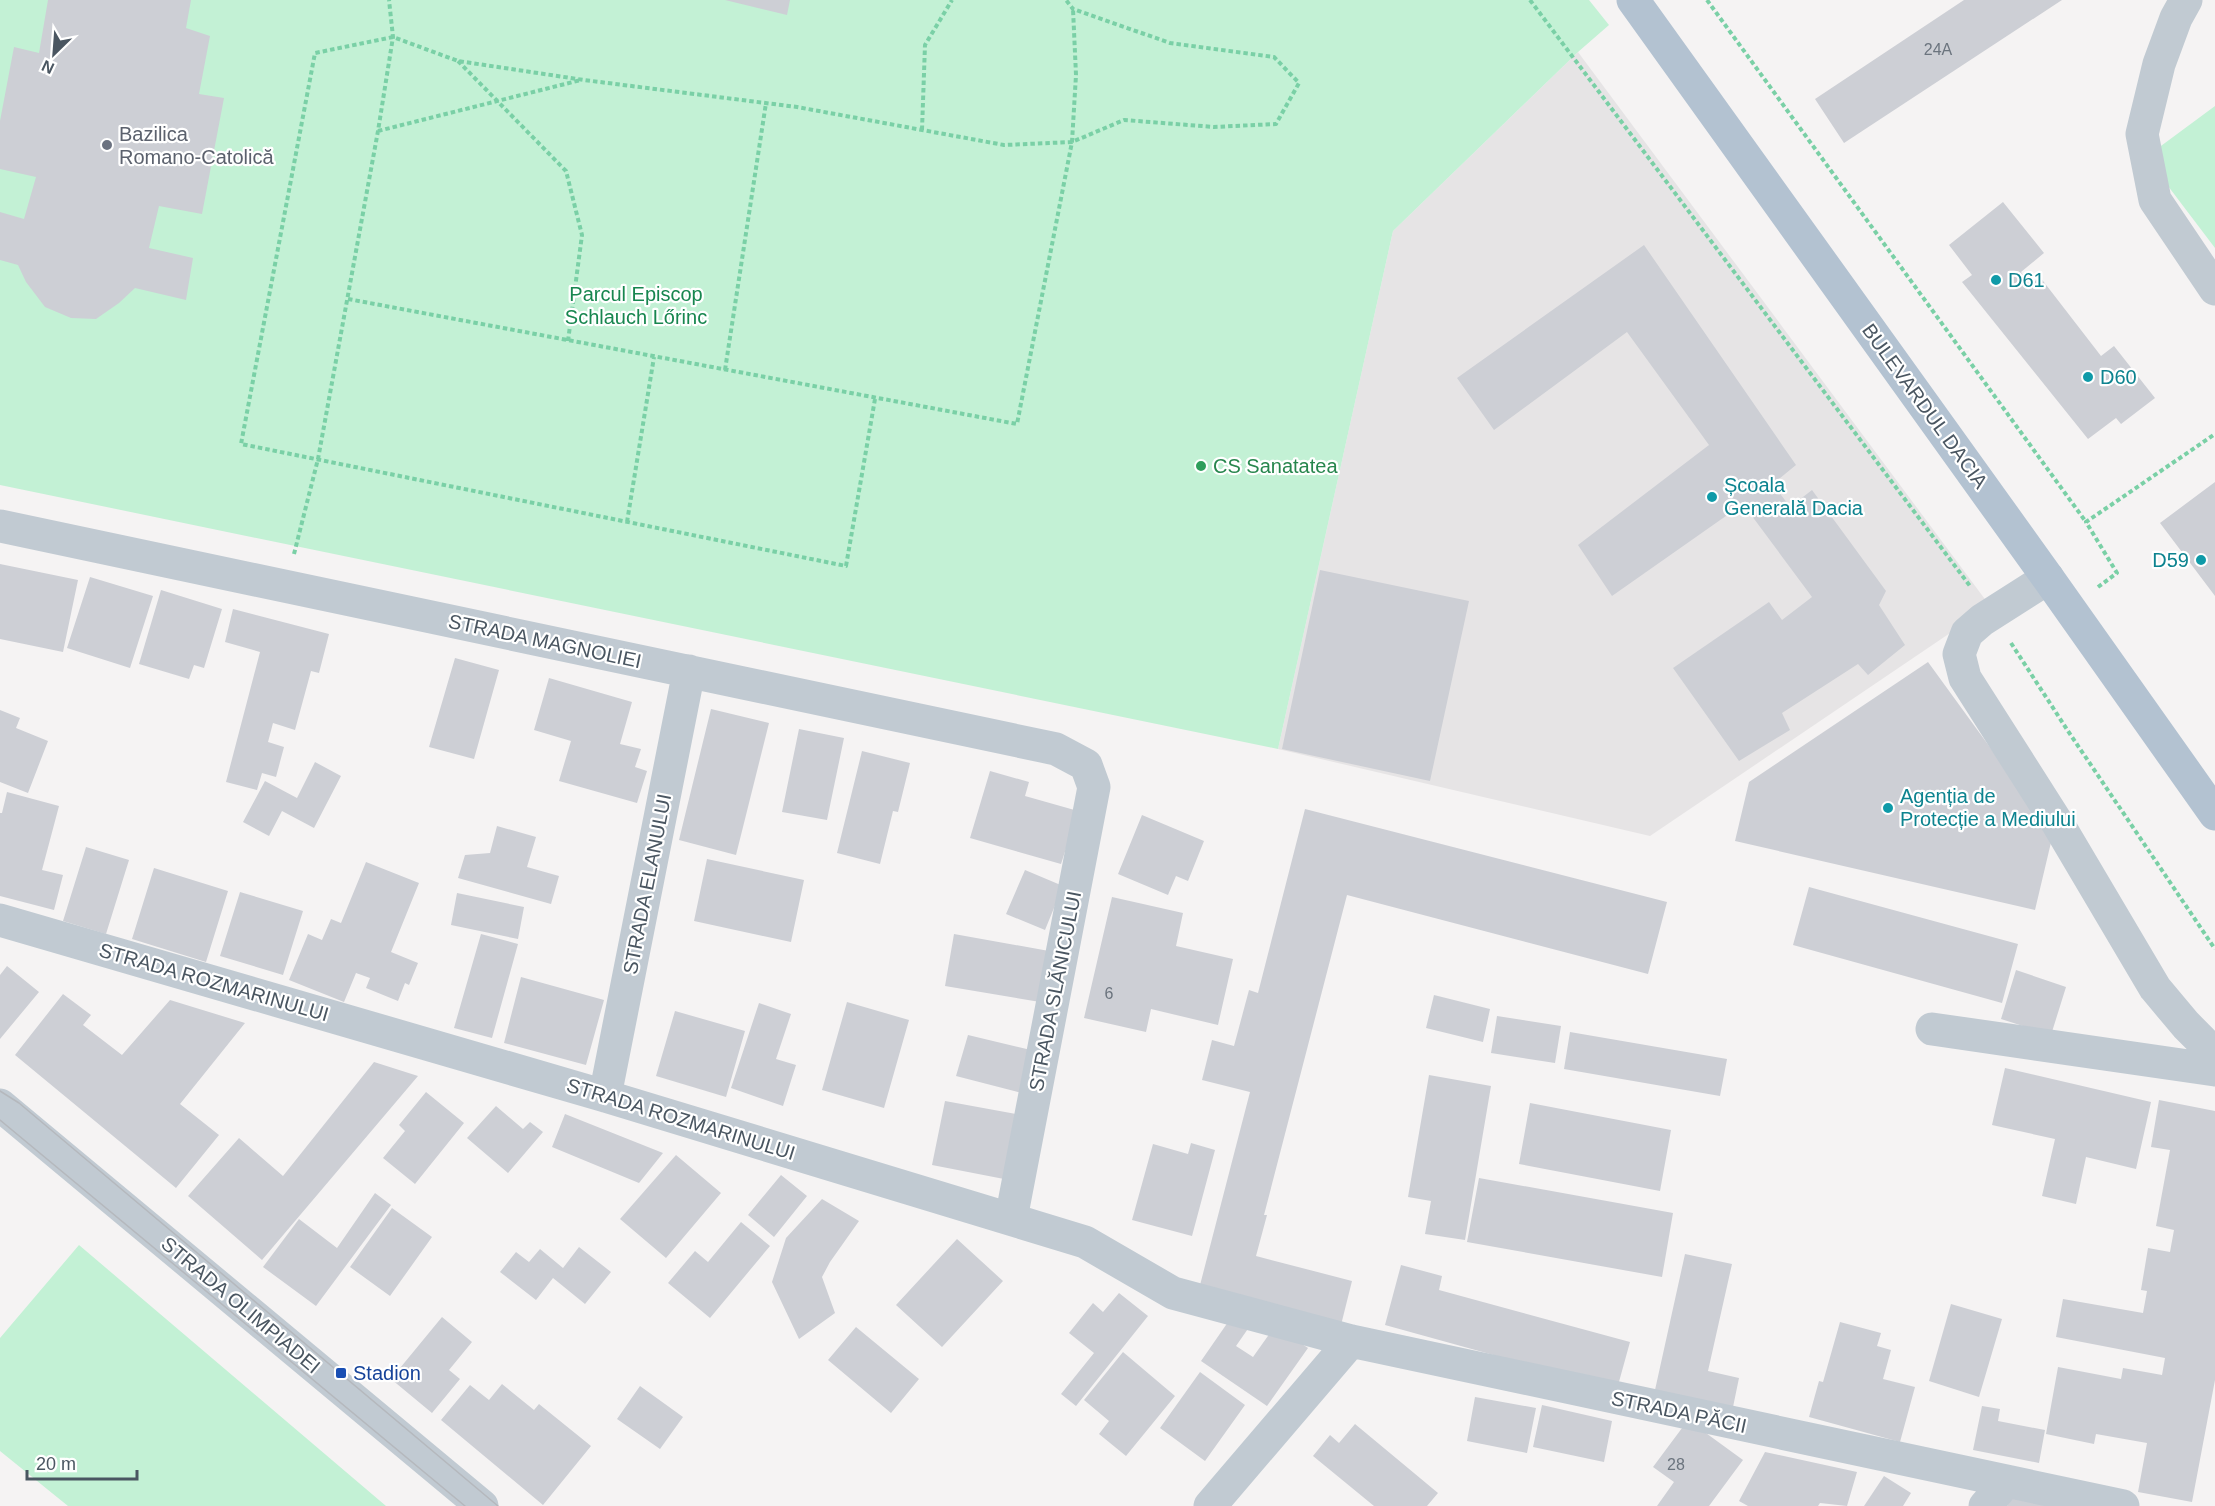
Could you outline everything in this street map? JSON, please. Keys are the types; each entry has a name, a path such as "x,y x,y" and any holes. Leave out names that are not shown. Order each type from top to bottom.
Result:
{"main road":[{"name":"BULEVARDUL DACIA","path":"1633,0 2215,814"}],"street":[{"path":"2186,0 2176,18 2159,64 2142,134 2155,200 2215,289"},
{"name":"STRADA MAGNOLIEI","path":"0,526 1056,749 1086,765"},
{"path":"2048,578 1991,614 1967,633 1959,654 1965,678 2058,824 2156,988 2186,1025 2215,1054"},
{"name":"STRADA ELANULUI","path":"605,1096 690,671"},
{"name":"STRADA SLĂNICULUI","path":"1011,1219 1094,788 1086,765"},
{"name":"STRADA ROZMARINULUI","path":"0,920 605,1096 1085,1242 1173,1293 1352,1341"},
{"path":"1932,1029 2215,1070"},
{"name":"STRADA OLIMPIADEI","path":"3,1108 482,1506"},
{"path":"1210,1506 1352,1341"},
{"name":"STRADA PĂCII","path":"1352,1341 1995,1494 2123,1506"}],"path":[{"path":"286,586 318,459 378,131 393,37 389,0"},
{"path":"922,130 925,45 952,0"},
{"path":"875,399 846,566 241,444 315,53 393,37 458,61 584,80 797,107 1004,145 1072,142 1124,120 1214,127 1276,124 1299,83 1274,57 1170,43 1073,9 1066,0"},
{"path":"1530,0 1991,614 2215,950"},
{"path":"1707,0 2086,522 2118,573 2069,607"},
{"path":"348,299 1017,424 1072,142 1076,75 1073,9"},
{"path":"458,61 566,171 582,236 568,341"},
{"path":"378,131 584,80"},
{"path":"725,370 766,103"},
{"path":"627,522 654,357"},
{"path":"2086,522 2215,434"}],"shaded area":[{"path":"1578,52 1990,606 1650,836 1278,749 1393,231"}],"green space":[{"name":"Parcul Episcop Schlauch Lőrinc","path":"0,0 1589,0 1609,25 1578,52 1393,231 1278,749 0,485"},
{"path":"2215,106 2215,248 2146,157"},
{"path":"79,1245 386,1506 68,1506 0,1451 0,1338"}],"building":[{"name":"Bazilica Romano-Catolică","path":"48,0 191,0 186,28 210,36 199,94 224,98 202,214 159,206 149,248 193,258 186,300 135,288 96,319 71,318 45,307 26,282 18,265 0,260 0,212 24,219 36,177 0,169 0,121 14,47 39,53"},
{"path":"725,0 790,0 787,15"},
{"path":"1964,0 2062,0 1844,143 1815,99"},
{"path":"2003,202 2044,253 2021,272 2030,285 2040,277 2101,356 2114,346 2155,398 2121,424 2116,418 2088,439 1962,282 1972,275 1949,245"},
{"name":"Școala Generală Dacia","path":"1644,245 1796,465 1773,484 1790,507 1812,490 1886,591 1879,605 1905,645 1868,675 1858,664 1782,713 1790,730 1739,761 1673,668 1769,602 1782,620 1812,597 1743,504 1612,596 1578,545 1709,445 1627,332 1494,430 1457,378"},
{"name":"D59","path":"2215,482 2215,596 2160,523"},
{"path":"0,564 78,580 63,652 0,639"},
{"path":"1320,570 1469,601 1430,781 1282,749"},
{"path":"90,577 153,596 130,668 67,648"},
{"path":"161,590 222,609 204,668 194,665 189,679 139,664"},
{"path":"233,609 329,634 319,673 311,671 295,730 273,723 268,742 284,747 276,777 262,773 257,790 226,782 260,652 225,642"},
{"path":"455,658 499,670 474,759 429,747"},
{"name":"Agenția de Protecție a Mediului","path":"1928,662 2053,834 2035,910 1735,841 1749,782"},
{"path":"549,678 632,702 620,744 641,749 635,767 647,771 637,803 559,781 571,741 534,730"},
{"path":"711,709 769,723 736,855 679,840"},
{"path":"0,710 20,718 16,728 48,741 28,793 0,782"},
{"path":"799,729 844,738 827,820 782,812"},
{"path":"862,751 910,763 898,812 893,811 880,864 837,853"},
{"path":"315,762 341,776 314,828 282,811 269,836 243,822 265,781 297,798"},
{"path":"990,771 1029,782 1025,796 1078,811 1061,864 970,838"},
{"path":"7,792 59,806 42,870 63,875 54,910 0,896 0,813 2,813"},
{"path":"1305,809 1667,902 1648,974 1347,895 1264,1215 1267,1215 1256,1256 1352,1281 1341,1325 1199,1289 1250,1092 1202,1080 1212,1040 1234,1046 1249,990 1258,993"},
{"path":"1142,815 1204,841 1188,881 1176,876 1168,895 1118,874"},
{"path":"497,826 536,837 527,867 559,876 551,904 458,878 465,855 490,853"},
{"path":"86,847 129,860 106,934 63,921"},
{"path":"707,859 804,880 791,942 694,921"},
{"path":"366,862 419,883 391,952 418,963 409,985 405,983 398,1001 366,988 370,978 356,973 344,1002 289,980 308,934 322,940 331,919 341,923"},
{"path":"154,868 228,891 206,962 132,939"},
{"path":"1025,870 1063,886 1045,930 1006,914"},
{"path":"1809,887 2018,944 2002,1003 1793,945"},
{"path":"240,892 303,911 283,975 220,956"},
{"path":"457,893 524,907 518,939 451,925"},
{"path":"1112,897 1183,913 1176,946 1233,959 1218,1025 1151,1009 1146,1032 1084,1018"},
{"path":"481,934 518,944 492,1038 454,1028"},
{"path":"954,934 1049,951 1040,1002 945,986"},
{"path":"7,966 39,992 0,1039 0,975"},
{"path":"2016,970 2066,987 2051,1035 2001,1019"},
{"path":"521,977 604,1000 586,1065 504,1043"},
{"path":"63,994 91,1015 83,1025 122,1055 170,1000 245,1023 180,1104 219,1135 176,1188 15,1055"},
{"path":"1434,995 1490,1009 1483,1042 1426,1028"},
{"path":"847,1002 909,1020 884,1108 822,1090"},
{"path":"759,1003 791,1014 776,1059 796,1065 783,1106 731,1088"},
{"path":"675,1011 745,1031 726,1097 656,1076"},
{"path":"1497,1016 1561,1026 1555,1063 1491,1053"},
{"path":"1570,1032 1727,1059 1720,1096 1564,1069"},
{"path":"968,1035 1031,1050 1022,1093 956,1076"},
{"path":"374,1062 418,1076 262,1260 188,1196 239,1138 283,1176"},
{"path":"2005,1068 2151,1102 2136,1169 2086,1157 2076,1204 2042,1196 2055,1139 1992,1125"},
{"path":"1429,1075 1491,1086 1465,1240 1425,1234 1431,1201 1408,1197"},
{"path":"426,1092 464,1123 415,1184 383,1158 405,1131 399,1125"},
{"path":"2159,1100 2215,1111 2215,1380 2192,1502 2138,1492 2147,1443 2096,1434 2094,1444 2046,1434 2058,1367 2121,1379 2123,1368 2162,1375 2165,1358 2056,1337 2063,1299 2143,1313 2147,1291 2141,1290 2148,1248 2170,1252 2174,1230 2156,1226 2170,1150 2151,1147"},
{"path":"945,1101 1016,1114 1004,1179 932,1165"},
{"path":"1530,1103 1671,1130 1660,1191 1519,1164"},
{"path":"496,1106 523,1129 530,1122 543,1132 508,1173 467,1138"},
{"path":"565,1114 663,1153 639,1183 552,1147"},
{"path":"1191,1143 1215,1150 1192,1236 1132,1220 1153,1144 1188,1154"},
{"path":"676,1155 721,1193 666,1258 620,1219"},
{"path":"781,1175 807,1196 774,1237 748,1215"},
{"path":"1479,1178 1673,1213 1662,1277 1467,1242"},
{"path":"375,1193 391,1205 316,1306 263,1267 299,1219 337,1248"},
{"path":"822,1199 859,1221 822,1277 835,1313 799,1339 772,1282 786,1238"},
{"path":"392,1208 432,1237 390,1296 350,1267"},
{"path":"741,1222 770,1246 710,1318 668,1283 695,1251 708,1262"},
{"path":"957,1239 1003,1281 942,1347 896,1305"},
{"path":"579,1247 611,1272 585,1304 553,1278 536,1300 500,1272 516,1252 529,1262 540,1249 563,1268"},
{"path":"1685,1254 1732,1264 1708,1371 1739,1378 1733,1407 1655,1390"},
{"path":"1401,1265 1442,1276 1439,1290 1630,1342 1617,1389 1385,1325"},
{"path":"1119,1293 1148,1316 1076,1406 1061,1394 1094,1353 1069,1333 1093,1303 1103,1312"},
{"path":"1951,1304 2002,1319 1979,1397 1929,1381"},
{"path":"1235,1312 1252,1323 1236,1346 1253,1357 1275,1326 1308,1348 1267,1406 1201,1361"},
{"path":"442,1317 472,1342 449,1370 460,1379 432,1413 391,1379"},
{"path":"1840,1322 1881,1333 1877,1346 1891,1350 1883,1379 1915,1387 1900,1442 1809,1417 1819,1381 1823,1382"},
{"path":"856,1327 919,1379 891,1413 828,1360"},
{"path":"1123,1352 1175,1396 1126,1456 1099,1434 1109,1421 1084,1400"},
{"path":"1200,1372 1245,1405 1205,1461 1160,1428"},
{"path":"502,1384 534,1410 539,1404 591,1446 543,1505 441,1420 470,1385 489,1400"},
{"path":"640,1386 683,1417 660,1449 617,1419"},
{"path":"1475,1397 1536,1408 1527,1453 1467,1441"},
{"path":"1542,1405 1612,1421 1604,1462 1533,1447"},
{"path":"1982,1406 2000,1409 1998,1421 2045,1430 2039,1463 1973,1450"},
{"path":"1688,1420 1743,1460 1709,1506 1657,1506 1674,1482 1653,1467"},
{"path":"1355,1424 1438,1493 1427,1506 1374,1506 1313,1456 1330,1435 1339,1443"},
{"path":"1765,1452 1857,1472 1847,1506 1820,1503 1818,1506 1748,1506 1739,1501"},
{"path":"1884,1476 1911,1493 1903,1506 1864,1506"},
{"path":"2012,1491 2056,1506 2007,1506"}],"tram line":[{"path":"0,1091 19,1103 498,1506"},
{"path":"0,1120 465,1506"}],"place":[{"name":"Bazilica Romano-Catolică","path":"107,145"},
{"name":"D61","path":"1996,280"},
{"name":"D60","path":"2088,377"},
{"name":"CS Sanatatea","path":"1201,466"},
{"name":"Școala Generală Dacia","path":"1712,497"},
{"name":"D59","path":"2201,560"},
{"name":"Agenția de Protecție a Mediului","path":"1888,808"},
{"name":"Stadion","path":"341,1373"}]}
